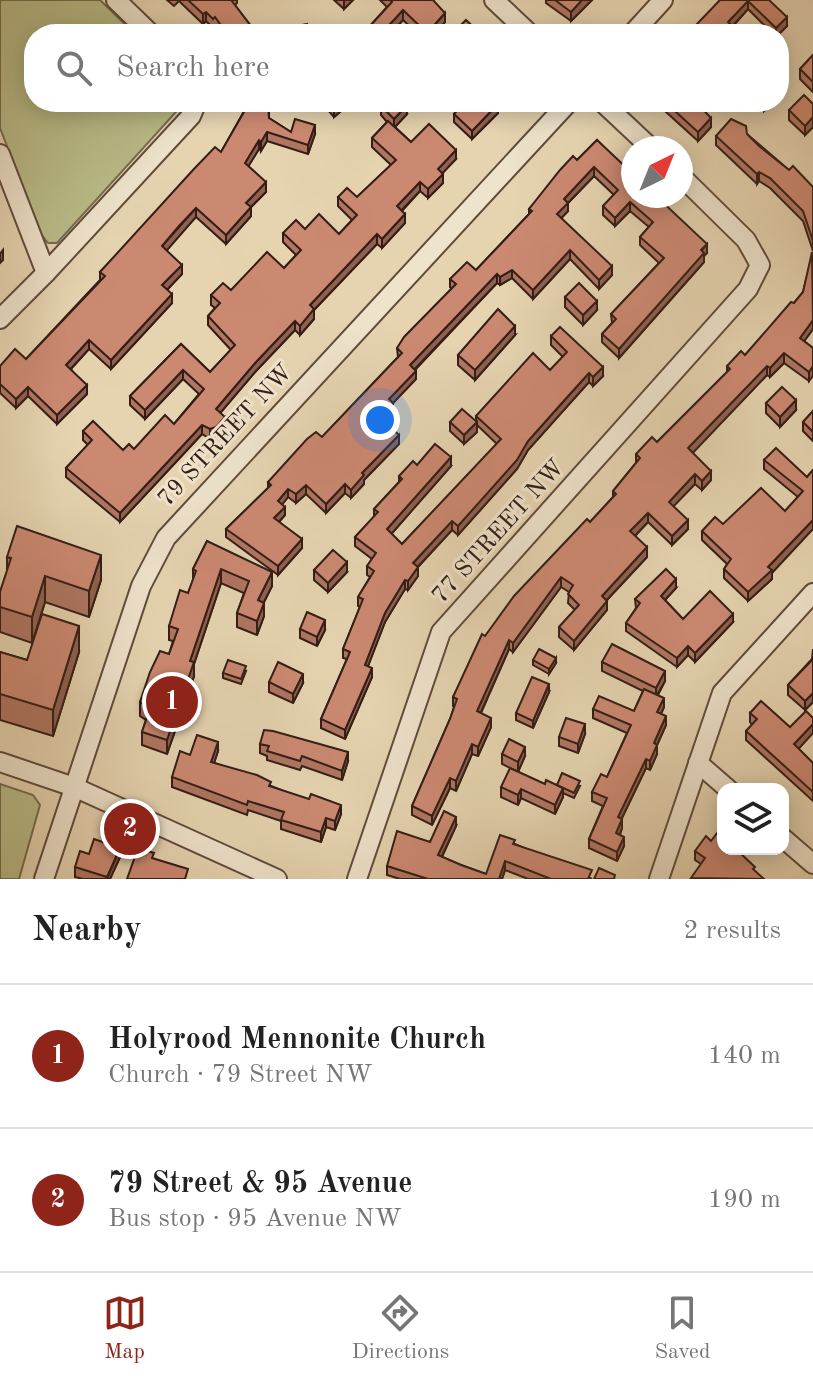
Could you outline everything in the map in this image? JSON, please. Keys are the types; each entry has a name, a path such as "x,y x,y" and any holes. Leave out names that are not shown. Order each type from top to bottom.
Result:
{"street":[{"path":"116,0 141,24"},
{"path":"494,0 519,24"},
{"path":"641,24 663,0"},
{"path":"0,319 193,112"},
{"name":"79 STREET NW","path":"44,879 141,586 166,538 560,112"},
{"path":"613,112 638,136"},
{"path":"0,154 46,273"},
{"name":"77 STREET NW","path":"357,879 441,632 748,289 760,265 746,240 693,188"},
{"path":"659,879 722,693 813,593"},
{"path":"0,762 74,787 277,879"},
{"path":"698,763 721,783"},
{"path":"789,843 813,864"}],"green space":[{"path":"0,0 100,0 125,24 24,24 24,112 176,112 57,243 48,243 41,234 0,128"},
{"path":"0,784 33,795 40,805 19,879 0,879"}],"building":[{"path":"188,0 231,0 249,24 220,24 215,17 213,19 206,12 203,14"},
{"path":"390,0 433,0 445,13 435,24 418,24 403,10 390,24 372,24 392,2"},
{"path":"555,0 582,0 571,12"},
{"path":"720,0 769,0 787,17 780,24 772,24 748,1 728,22 730,24 697,24"},
{"path":"813,55 813,82 800,69"},
{"path":"804,95 813,104 813,117 805,126 789,110"},
{"path":"244,112 269,112 269,118 291,132 295,119 315,125 308,145 267,132 261,142 259,140 245,163 266,182 246,203 251,207 226,235 196,208 179,226 162,246 182,265 162,285 172,294 111,360 89,340 66,365 87,385 57,415 28,387 16,399 0,384 0,366 15,349 26,359 105,276 100,272 193,170 215,147 221,152"},
{"path":"387,112 400,112 394,119"},
{"path":"456,112 490,112 472,131 454,114"},
{"path":"676,112 705,112 711,118 698,132"},
{"path":"731,119 746,126 747,134 759,146 789,170 793,166 813,187 813,241 803,211 770,178 759,172 757,174 716,136"},
{"path":"388,121 411,142 429,124 456,150 438,169 443,174 428,189 420,182 397,206 405,214 382,239 377,234 310,305 314,309 300,326 295,321 216,409 225,417 216,427 210,429 202,425 120,513 66,468 92,440 83,431 93,421 123,450 129,444 134,449 165,415 174,424 204,389 183,370 145,410 130,396 181,344 210,372 235,345 208,316 220,303 211,295 223,283 231,290 267,252 284,268 301,250 283,233 296,220 305,229 319,214 339,234 357,215 338,197 347,188 357,197 396,160 372,138"},
{"path":"597,140 621,163 621,208 624,208 615,218 603,206 618,190 594,167 564,199 568,203 557,214 612,266 599,280 570,250 533,290 512,270 500,277 497,274 410,365 416,371 389,399 393,403 380,417 399,435 362,473 364,475 351,490 345,484 326,504 306,485 296,494 288,489 278,501 285,507 274,518 302,539 278,566 226,529 271,485 268,482 307,439 316,432 322,437 402,353 397,348 404,337 456,284 450,279 467,262 476,270 532,211 529,209 560,170 573,156 577,160"},
{"path":"637,208 669,208 707,244 701,250 704,253 619,349 602,334 616,319 611,314 664,258 640,237 653,222"},
{"path":"812,252 813,320 800,338 813,348 813,366 809,372 784,353 770,368 767,366 688,448 711,471 702,481 695,474 669,502 688,520 672,536 648,513 630,531 647,547 602,596 607,601 574,641 559,627 579,605 568,594 573,585 561,577 513,643 509,640 477,711 491,718 478,747 472,744 456,781 450,778 432,816 412,806 450,719 457,699 453,697 482,634 485,636 514,596 587,519 590,522 616,494 613,491 640,458 636,454 652,437 657,442 730,369 727,366 741,351 745,355 791,302 794,303 803,292"},
{"path":"579,283 597,301 583,315 565,297"},
{"path":"498,309 515,326 475,370 458,355"},
{"path":"560,327 603,367 593,377 589,373 458,526 452,521 413,563 418,567 408,581 405,580 385,613 365,665 372,668 345,730 321,719 350,652 343,649 363,599 358,597 374,571 367,566 376,553 355,537 378,512 374,509 402,479 399,476 413,461 417,465 435,444 451,457 387,529 402,544 501,439 476,416 533,353 550,370 567,352 551,336"},
{"path":"782,387 796,400 780,417 766,403"},
{"path":"462,409 477,422 464,435 450,422"},
{"path":"813,411 813,432 803,422"},
{"path":"776,448 807,477 813,470 813,520 768,567 772,570 748,592 724,569 731,559 702,531 715,517 723,524 761,488 785,511 803,491 764,460"},
{"path":"17,526 101,555 89,591 45,576 32,617 0,607 0,592 11,558 7,557"},
{"path":"207,541 272,572 258,600 264,603 257,621 237,613 249,581 221,569 167,740 142,732 150,708 140,702 160,651 169,654 178,629 169,626 180,590 188,593 196,571 193,569"},
{"path":"333,550 347,562 328,583 314,570"},
{"path":"666,569 676,579 661,596 683,619 710,591 733,614 695,653 688,646 677,658 626,623 640,603 635,599"},
{"path":"307,612 325,620 317,637 300,629"},
{"path":"42,614 79,626 53,710 0,694 0,652 27,660"},
{"path":"612,644 665,671 656,688 602,662"},
{"path":"539,649 556,658 549,669 533,660"},
{"path":"813,659 813,693 805,701 788,685"},
{"path":"228,660 246,666 241,679 223,673"},
{"path":"278,662 303,674 293,694 269,682"},
{"path":"532,677 549,684 533,721 516,713"},
{"path":"644,689 664,698 657,712 666,716 650,761 646,759 618,817 622,819 616,833 624,837 617,852 589,839 607,798 592,792 601,774 607,777 631,725 593,709 599,696 634,711"},
{"path":"761,701 790,727 806,711 813,718 813,724 794,744 813,763 813,792 746,731 757,719 750,713"},
{"path":"566,718 585,724 578,744 559,737"},
{"path":"264,730 348,752 342,771 302,756 300,761 267,751 269,746 260,744"},
{"path":"197,735 218,742 211,762 257,775 271,782 269,786 309,799 311,794 341,805 335,821 326,818 321,832 281,820 284,812 248,801 247,805 172,777 180,751 190,755"},
{"path":"509,739 525,747 518,762 502,754"},
{"path":"510,768 545,784 546,780 563,788 555,805 521,789 518,795 501,787"},
{"path":"562,773 580,781 574,793 557,785"},
{"path":"444,811 456,817 438,855 461,865 486,874 500,835 515,840 513,844 592,870 588,879 551,879 505,861 499,879 428,879 387,866 397,831 430,842"},
{"path":"717,833 717,855 742,855 764,879 691,878 705,858 695,851 706,836 711,841"},
{"path":"94,839 120,848 107,877 75,867 80,851 89,854"},
{"path":"138,848 154,853 152,858 188,869 185,879 127,879"},
{"path":"599,868 615,875 614,879 594,879"}],"place":[{"name":"Holyrood Mennonite Church","path":"172,702"},
{"name":"79 Street & 95 Avenue","path":"130,829"}]}
